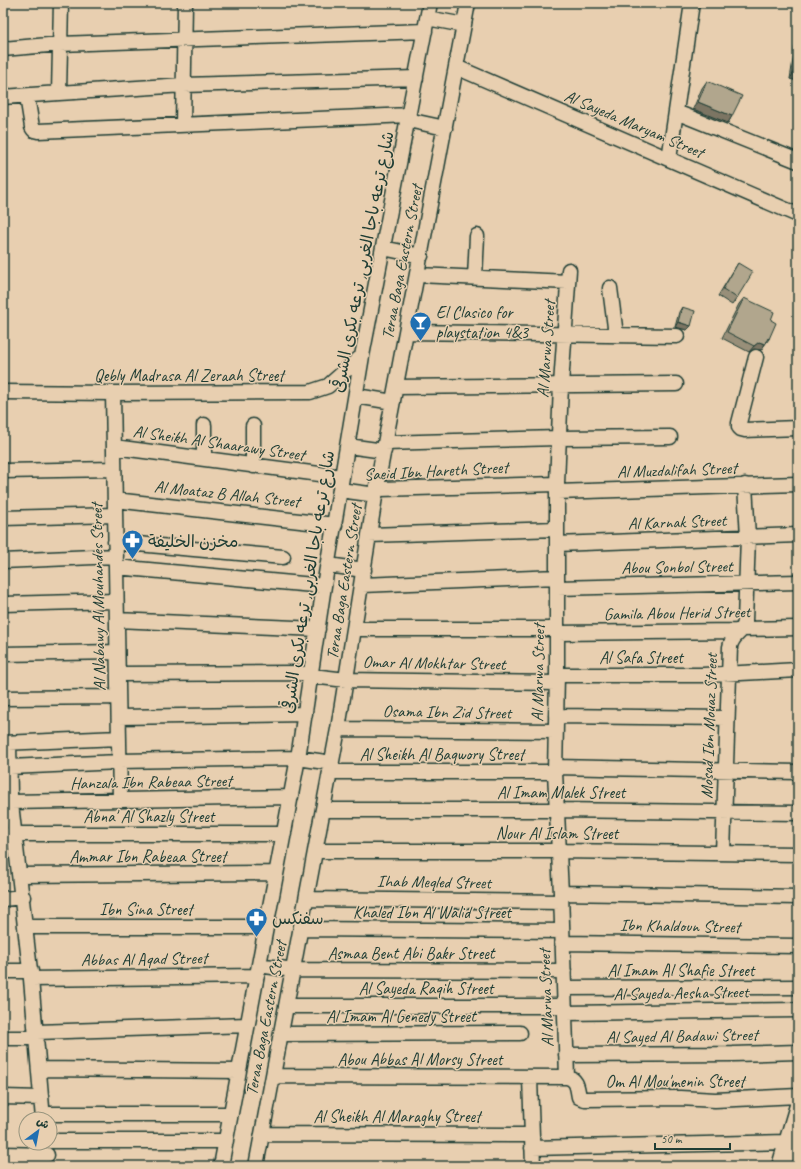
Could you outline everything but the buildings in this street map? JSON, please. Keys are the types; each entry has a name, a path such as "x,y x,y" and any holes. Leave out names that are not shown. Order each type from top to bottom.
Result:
{"street":[{"path":"59,93 61,3"},
{"path":"183,125 185,3"},
{"name":"شارع ترعه باجا الغربى, ترعه بكرى الشرقى","path":"221,1166 298,758 312,676 324,586 362,356 430,3"},
{"name":"Teraa Baga Eastern Street","path":"256,1166 338,729 384,447 418,275 468,3"},
{"path":"669,159 692,3"},
{"path":"3,48 60,44 184,41 426,25 464,25"},
{"name":"Al Sayeda Maryam Street","path":"456,67 798,215"},
{"path":"3,97 184,85 416,78"},
{"path":"27,96 32,127 34,130 38,131 408,117 445,128"},
{"path":"676,112 798,162"},
{"path":"418,275 475,278 477,236"},
{"path":"383,248 421,256"},
{"name":"Al Marwa Street","path":"475,278 568,276 558,438 555,770 567,1077"},
{"path":"610,288 616,335"},
{"path":"407,332 677,336"},
{"name":"Qebly Madrasa Al Zeraah Street","path":"3,392 113,394 310,392 328,386 362,356"},
{"path":"756,357 739,427 745,430 798,428"},
{"path":"396,387 676,384"},
{"name":"Al Nabawy Al Mouhandes Street","path":"113,394 120,800"},
{"path":"356,396 393,402"},
{"path":"204,425 204,459"},
{"path":"253,426 253,466"},
{"path":"348,446 384,447 558,438 670,437"},
{"name":"Al Sheikh Al Shaarawy Street","path":"114,447 253,466 341,484"},
{"path":"3,471 114,469"},
{"name":"Saeid Ibn Hareth Street","path":"341,484 369,494 380,489 557,488"},
{"name":"Al Muzdalifah Street","path":"557,488 798,484"},
{"name":"Mosad Ibn Mouaz Street","path":"722,853 731,641 744,625 748,537 745,485"},
{"name":"Al Moataz B Allah Street","path":"115,500 334,525"},
{"path":"3,518 115,515"},
{"path":"370,536 557,529"},
{"name":"Al Karnak Street","path":"557,544 798,536"},
{"path":"116,555 324,586"},
{"path":"3,561 116,555 283,557"},
{"path":"328,565 364,570"},
{"name":"Abou Sonbol Street","path":"362,584 746,584 798,582"},
{"path":"3,604 116,601"},
{"path":"117,620 318,630"},
{"name":"Gamila Abou Herid Street","path":"355,629 737,631 742,629 798,628"},
{"path":"3,654 117,652"},
{"name":"Al Safa Street","path":"556,679 703,675 729,672 798,670"},
{"name":"Omar Al Mokhtar Street","path":"118,674 299,673 346,680 556,679"},
{"path":"3,698 118,697"},
{"path":"118,717 305,714"},
{"path":"556,716 728,718"},
{"name":"Osama Ibn Zid Street","path":"338,729 556,731"},
{"path":"42,1111 37,1035 23,897 20,875 9,835 8,797 10,767 6,743 119,738"},
{"name":"Al Sheikh Al Baqwory Street","path":"10,767 119,762 298,758 331,768 726,770 798,772"},
{"name":"Hanzala Ibn Rabeaa Street","path":"8,797 120,800 291,797"},
{"name":"Al Imam Malek Street","path":"323,810 556,810 798,813"},
{"name":"Abna' Al Shazly Street","path":"9,835 284,834"},
{"name":"Nour Al Islam Street","path":"315,851 558,851 798,854"},
{"name":"Ammar Ibn Rabeaa Street","path":"20,875 276,873"},
{"path":"3,899 23,897"},
{"name":"Ihab Meqled Street","path":"306,899 798,897"},
{"name":"Ibn Sina Street","path":"26,926 266,927"},
{"name":"Khaled Ibn Al Walid Street","path":"301,929 562,937"},
{"name":"Ibn Khaldoun Street","path":"562,937 798,946"},
{"name":"Abbas Al Aqad Street","path":"3,971 31,975 258,970"},
{"name":"Asmaa Bent Abi Bakr Street","path":"258,970 564,971"},
{"name":"Al Imam Al Shafie Street","path":"564,988 798,987"},
{"name":"Al Sayeda Raqih Street","path":"286,1006 565,1010"},
{"name":"Al Sayeda Aesha Street","path":"565,1010 798,1010"},
{"path":"3,1038 247,1025"},
{"name":"Al Imam Al Genedy Street","path":"281,1034 520,1033"},
{"name":"Al Sayed Al Badawi Street","path":"566,1055 798,1052"},
{"path":"39,1069 238,1071"},
{"name":"Abou Abbas Al Morsy Street","path":"273,1076 567,1077"},
{"name":"Om Al Mou'menin Street","path":"567,1077 574,1080 579,1097 585,1099 680,1098 715,1100 798,1096"},
{"path":"530,1078 533,1166"},
{"path":"3,1097 41,1098"},
{"path":"790,1166 798,1102"},
{"path":"58,1116 230,1114"},
{"name":"Al Sheikh Al Maraghy Street","path":"262,1134 532,1142 792,1141"},
{"path":"58,1150 226,1141"},
{"path":"779,1166 792,1141"},
{"path":"3,1154 48,1151"}],"place":[{"name":"El Clasico for playstation 4&3","path":"421,342"},
{"name":"مخزن الخليفة","path":"132,560"},
{"name":"سفنكس","path":"257,938"}]}
